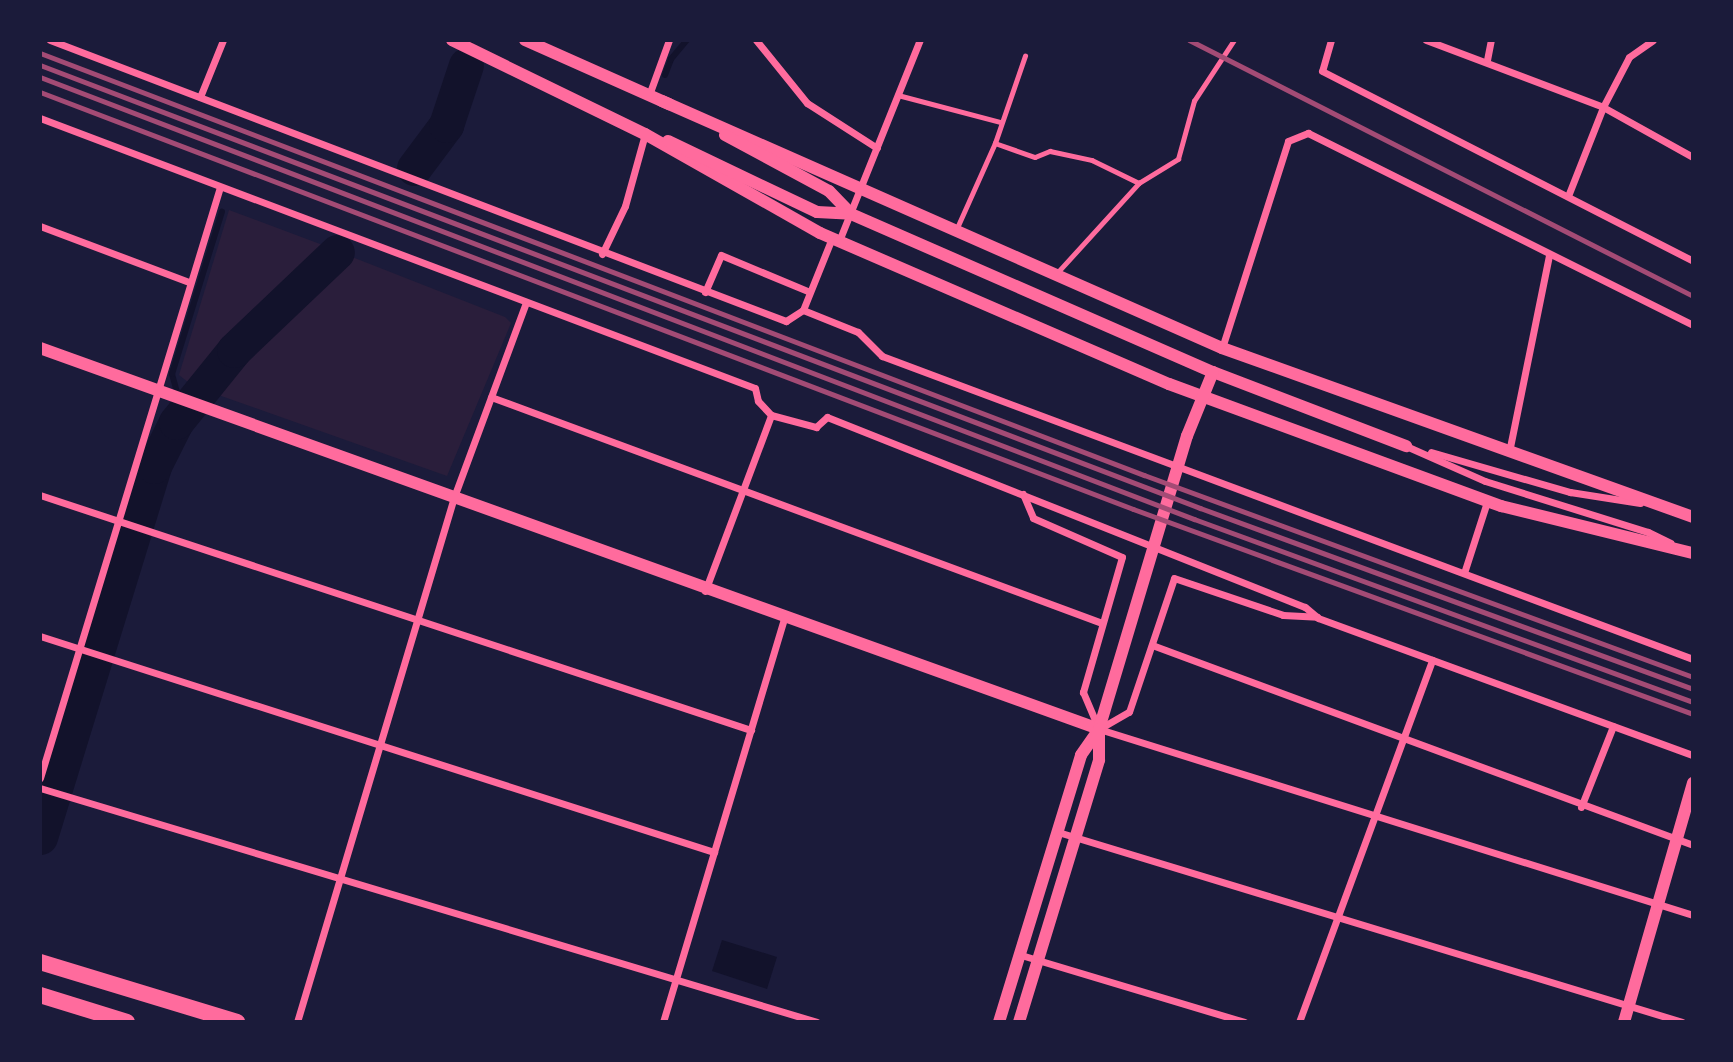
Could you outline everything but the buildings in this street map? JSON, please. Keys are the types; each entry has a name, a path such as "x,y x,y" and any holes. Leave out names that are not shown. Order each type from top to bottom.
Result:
{"highway":[{"path":"40,962 237,1022"},
{"path":"40,995 127,1022"}],"street":[{"path":"50,40 602,254 786,321 803,310 836,239 851,214 920,40"},
{"path":"200,97 223,40"},
{"path":"525,40 862,186 957,228 1054,276 1222,348 1693,517"},
{"path":"649,95 661,52 669,40"},
{"path":"756,40 807,103 877,148"},
{"path":"1331,40 1322,71 1693,261"},
{"path":"1426,40 1487,60 1603,107 1693,157"},
{"path":"1487,60 1491,40"},
{"path":"1568,196 1603,107 1629,57 1653,40"},
{"path":"454,41 645,134 836,239 1203,397 1487,502 1690,552"},
{"path":"662,101 829,191 851,214"},
{"path":"40,118 525,304 755,388 758,401 771,415 816,427 827,417 1122,532 1182,559 1305,607 1318,618"},
{"path":"1222,348 1288,141 1308,133 1693,325"},
{"path":"602,254 625,206 645,134"},
{"path":"645,134 691,148 817,212 851,214 1213,372 1406,446 1485,481 1648,531 1690,552"},
{"path":"40,778 220,187"},
{"path":"40,226 190,282"},
{"path":"705,292 721,255 810,292"},
{"path":"1509,452 1549,255"},
{"path":"297,1022 454,497 525,304"},
{"path":"803,310 859,332 882,356 1693,659"},
{"path":"40,348 204,405 705,591 1099,729 1693,915"},
{"path":"999,1022 1081,755 1099,729 1213,372"},
{"path":"491,397 744,488 1102,623"},
{"path":"705,591 771,415"},
{"path":"1406,446 1570,492 1661,506"},
{"path":"1019,1022 1099,760 1099,729 1083,692 1122,557 1033,518 1023,494"},
{"path":"40,495 751,730"},
{"path":"1464,573 1487,502"},
{"path":"1099,729 1129,712 1174,578 1283,615 1318,618 1693,755"},
{"path":"663,1022 784,619"},
{"path":"40,636 378,748 714,852"},
{"path":"1152,645 1581,807 1693,845"},
{"path":"1299,1022 1400,739 1432,660"},
{"path":"1581,807 1612,726"},
{"path":"1624,1022 1693,783"},
{"path":"40,788 340,876 817,1022"},
{"path":"1058,832 1682,1022"},
{"path":"1021,955 1244,1022"}],"lane":[{"path":"1054,276 1139,183 1178,159 1194,101 1233,41"},
{"path":"957,228 995,144 1000,122 1025,55"},
{"path":"898,95 1000,122"},
{"path":"995,144 1035,157 1051,151 1092,160 1139,183"}],"shaded area":[{"path":"229,210 328,247 193,386 179,375"},
{"path":"347,255 505,317 511,323 447,476 210,392 240,353"},
{"path":"722,940 777,957 767,989 712,971"}],"waterway":[{"path":"466,65 470,40"},
{"path":"665,75 671,59 687,40"},
{"path":"414,168 446,125 466,65"},
{"path":"183,414 172,374 222,211"},
{"path":"40,837 154,466 176,422 234,350 337,252"}],"railway":[{"path":"1189,40 1693,296"},
{"path":"40,53 1144,475 1693,677"},
{"path":"40,65 1200,508 1693,689"},
{"path":"40,77 1194,519 1693,702"},
{"path":"40,92 1133,509 1693,714"}]}
